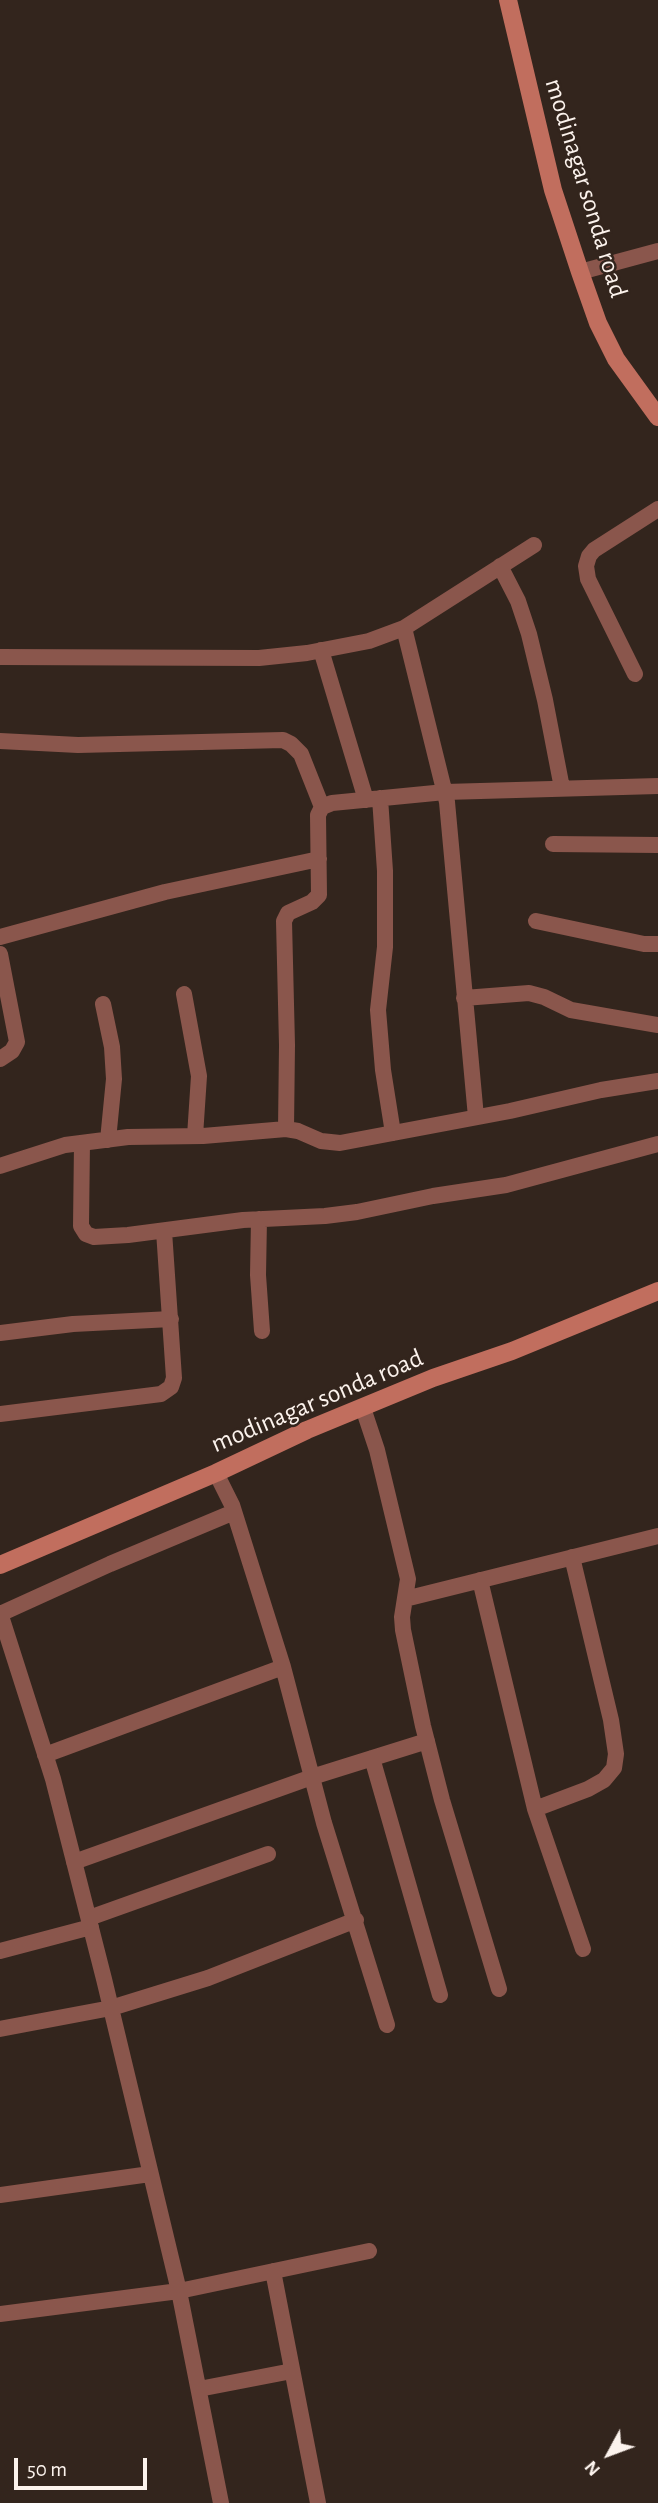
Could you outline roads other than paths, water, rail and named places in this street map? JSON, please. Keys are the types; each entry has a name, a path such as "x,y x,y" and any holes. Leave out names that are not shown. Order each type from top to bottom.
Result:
{"street":[{"name":"modinagar sonda road","path":"508,0 554,190 598,323 616,359 658,417"},
{"path":"580,272 658,251"},
{"path":"635,674 588,579 586,566 594,550 658,509"},
{"path":"0,657 259,658 369,641 404,628 534,545"},
{"path":"500,566 518,601 529,634 562,788"},
{"path":"404,628 445,792 476,1117"},
{"path":"321,650 373,799 385,871 385,935 378,1010 383,1070 393,1133"},
{"path":"0,741 78,745 283,740 301,754 322,807"},
{"path":"286,1129 284,921 288,914 312,902 319,895 318,815 322,807 332,803 445,792 658,786"},
{"path":"553,844 658,845"},
{"path":"0,937 165,892 319,859"},
{"path":"536,921 644,944 658,944"},
{"path":"0,954 17,1042 12,1051 0,1059"},
{"path":"464,999 529,993 571,1010 658,1025"},
{"path":"184,994 199,1076 195,1136"},
{"path":"103,1004 112,1047 114,1079 108,1140"},
{"path":"0,1166 65,1145 108,1140 286,1129 321,1141 340,1143 658,1081"},
{"path":"82,1143 80,1226 86,1234 94,1237 259,1219 325,1216 494,1188 658,1144"},
{"path":"259,1219 257,1275 262,1331"},
{"path":"0,1414 160,1394 171,1387 174,1378 164,1231"},
{"name":"modinagar sonda road","path":"0,1565 219,1476 307,1430 366,1415 433,1378 512,1351 658,1291"},
{"path":"0,1334 74,1324 171,1319"},
{"path":"366,1415 408,1579 402,1630 427,1741 499,1989"},
{"path":"219,1476 233,1509 282,1667 312,1777 387,2025"},
{"path":"221,2503 179,2291 90,1922 45,1755 0,1613 233,1509"},
{"path":"405,1599 658,1536"},
{"path":"535,1809 604,1780 614,1768 617,1754 572,1557"},
{"path":"480,1580 535,1809 583,1949"},
{"path":"45,1755 282,1667"},
{"path":"74,1862 312,1777 427,1741"},
{"path":"372,1758 440,1995"},
{"path":"0,1951 90,1922 268,1854"},
{"path":"0,2029 111,2008 208,1978 356,1920"},
{"path":"0,2195 150,2174"},
{"path":"0,2314 179,2291 369,2251"},
{"path":"273,2271 318,2503"},
{"path":"199,2389 292,2371"}]}
